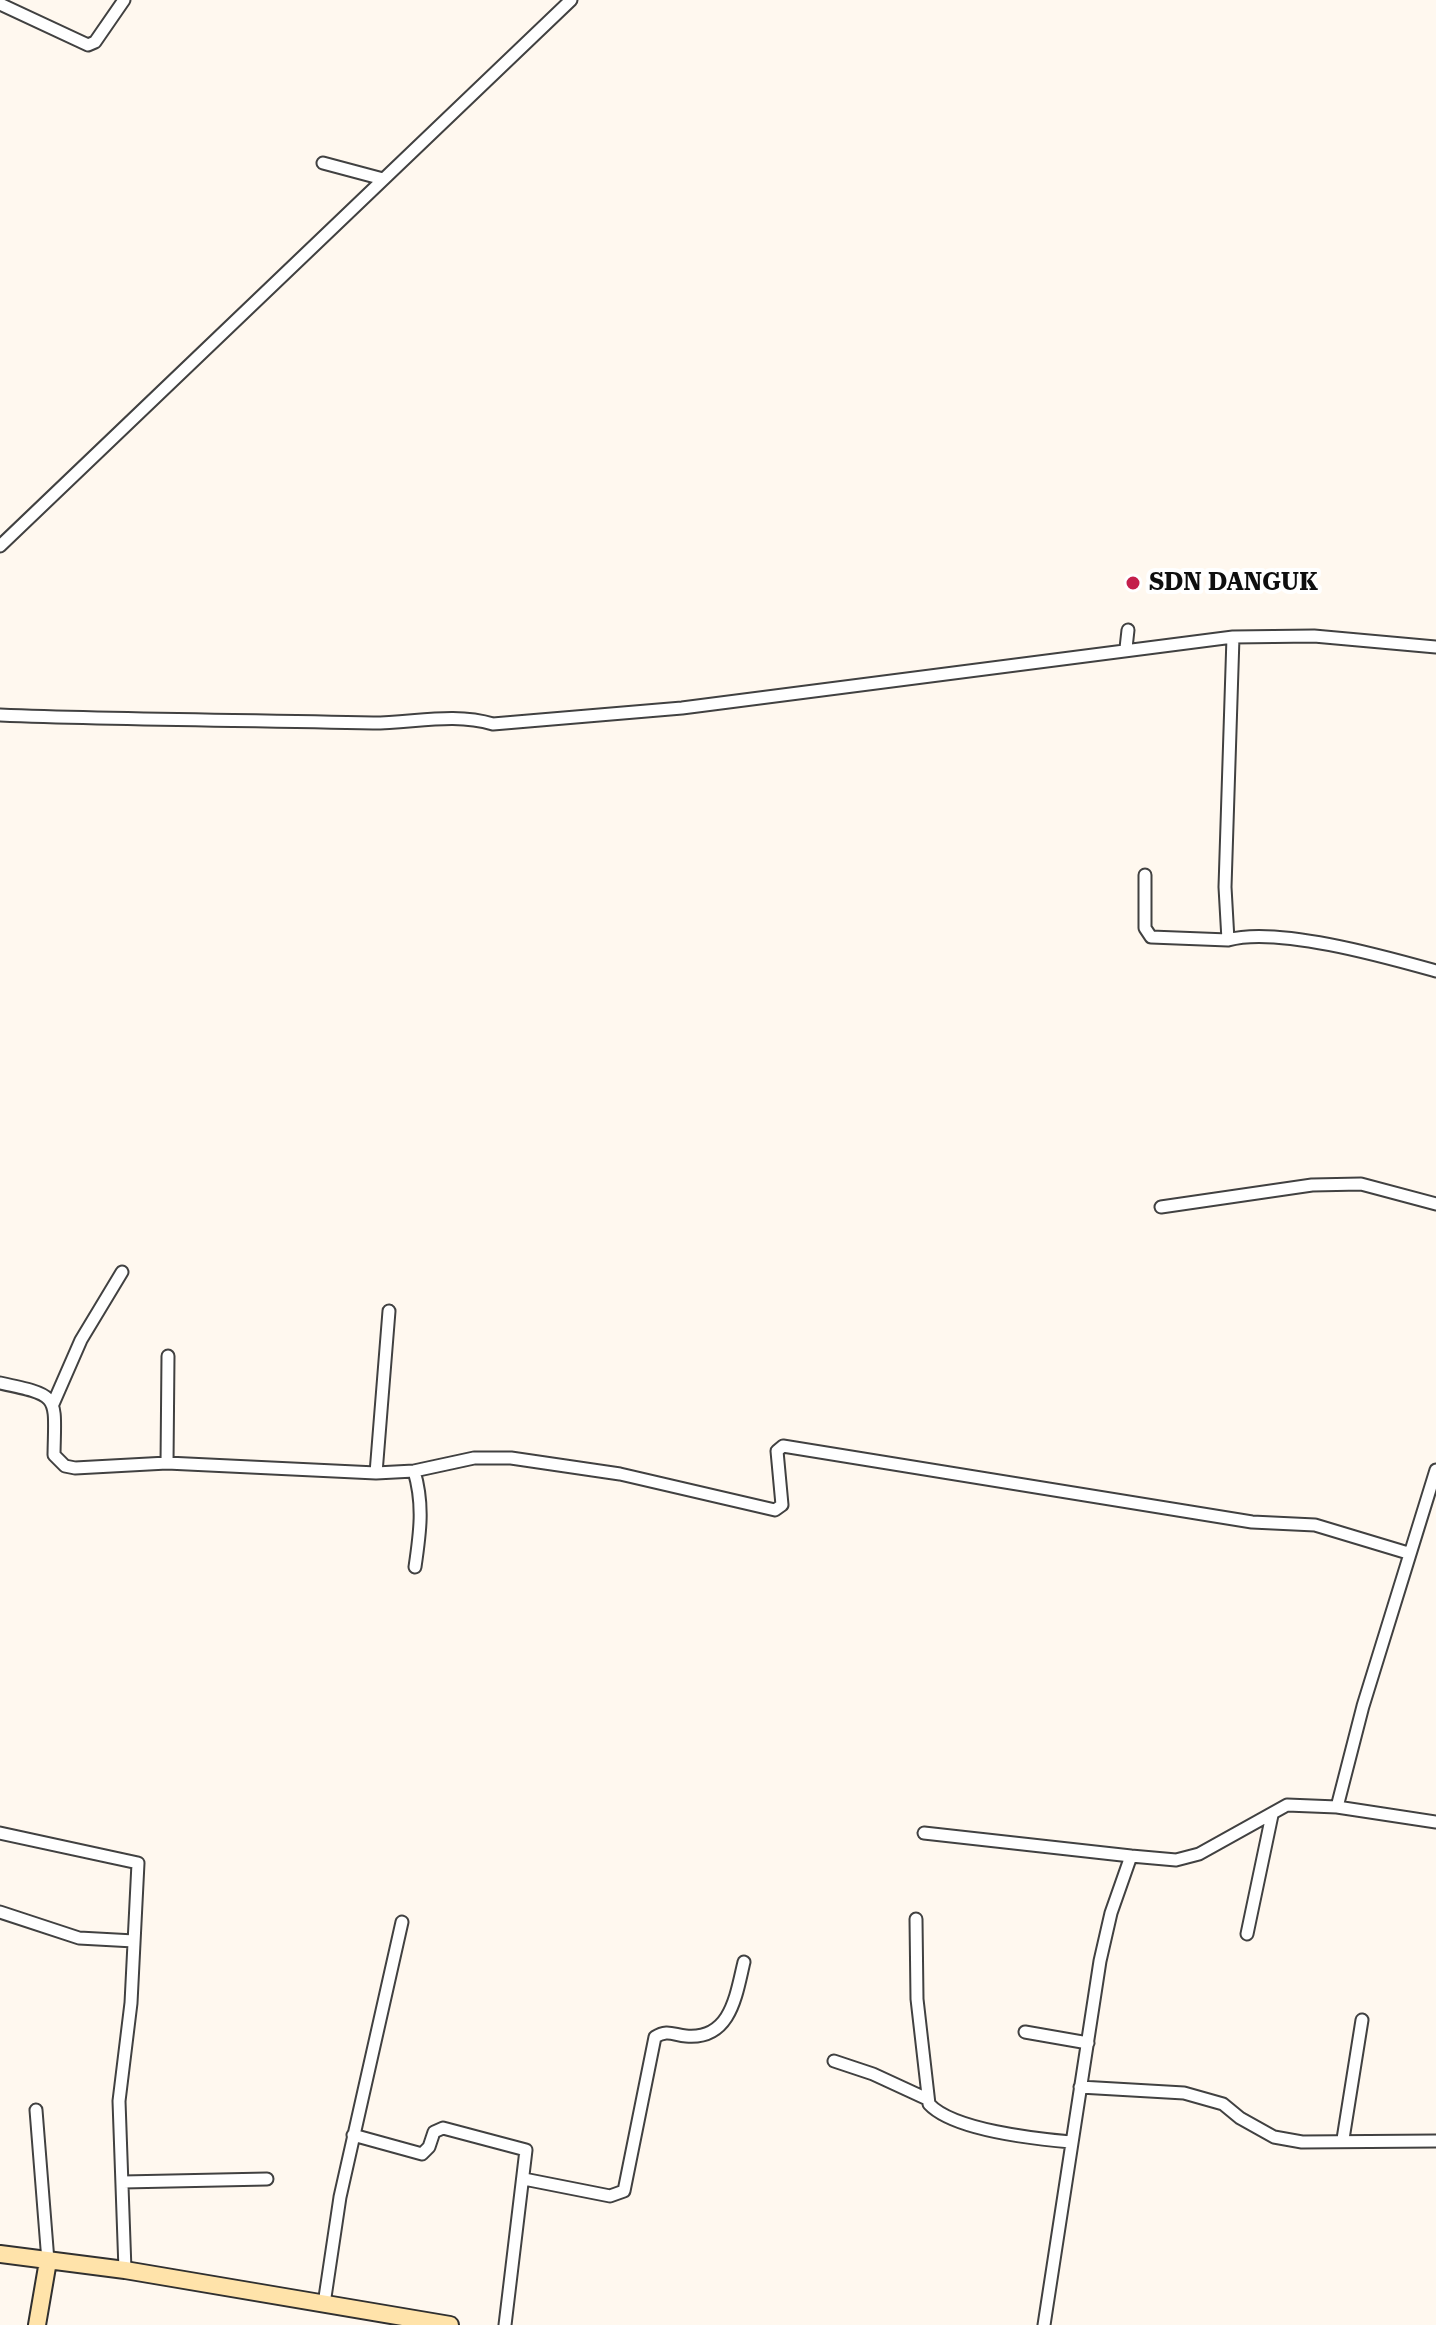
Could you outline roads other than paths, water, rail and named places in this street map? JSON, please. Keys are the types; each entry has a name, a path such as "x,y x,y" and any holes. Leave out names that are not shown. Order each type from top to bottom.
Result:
{"main road":[{"path":"0,2254 125,2270 450,2325"},
{"path":"37,2325 48,2261"}],"street":[{"path":"0,4 88,45 95,42 124,0"},
{"path":"0,546 571,0"},
{"path":"323,163 383,179"},
{"path":"1126,648 1128,630"},
{"path":"0,715 221,723 386,723 471,717 493,724 682,708 1126,648 1233,637 1314,636 1436,647"},
{"path":"1228,940 1225,887 1233,637"},
{"path":"1145,875 1145,928 1151,937 1228,940 1240,936 1291,940 1390,958 1436,971"},
{"path":"1161,1207 1312,1185 1361,1184 1436,1204"},
{"path":"122,1272 81,1340 53,1404 54,1455 65,1466 167,1463 376,1473 414,1471 474,1458 511,1458 620,1474 775,1510 782,1505 777,1451 783,1446 1252,1522 1315,1525 1408,1553"},
{"path":"376,1473 389,1311"},
{"path":"167,1463 168,1356"},
{"path":"0,1383 41,1391 53,1404"},
{"path":"1337,1807 1408,1553 1436,1470"},
{"path":"414,1471 420,1491 421,1520 415,1567"},
{"path":"924,1833 1176,1860 1199,1854 1287,1805 1337,1807 1436,1822"},
{"path":"1247,1934 1272,1815"},
{"path":"0,1833 138,1863 131,2003 119,2101 125,2270"},
{"path":"1044,2325 1100,1961 1111,1913 1131,1856"},
{"path":"0,1912 79,1938 134,1941"},
{"path":"916,1919 917,1999 925,2098"},
{"path":"324,2304 353,2135 402,1922"},
{"path":"524,2179 610,2196 624,2191 655,2037 667,2032 695,2036 723,2023 734,2006 744,1962"},
{"path":"1343,2139 1362,2020"},
{"path":"1025,2032 1088,2043"},
{"path":"834,2061 873,2074 925,2098 933,2109 945,2115 1016,2138 1071,2142"},
{"path":"1080,2087 1184,2093 1223,2104 1240,2118 1274,2137 1302,2142 1343,2139 1436,2141"},
{"path":"36,2110 48,2261"},
{"path":"353,2135 422,2154 429,2147 434,2132 443,2128 519,2146 528,2153 505,2325"},
{"path":"123,2182 267,2179"}],"place":[{"name":"SDN DANGUK","path":"1133,583"}]}
